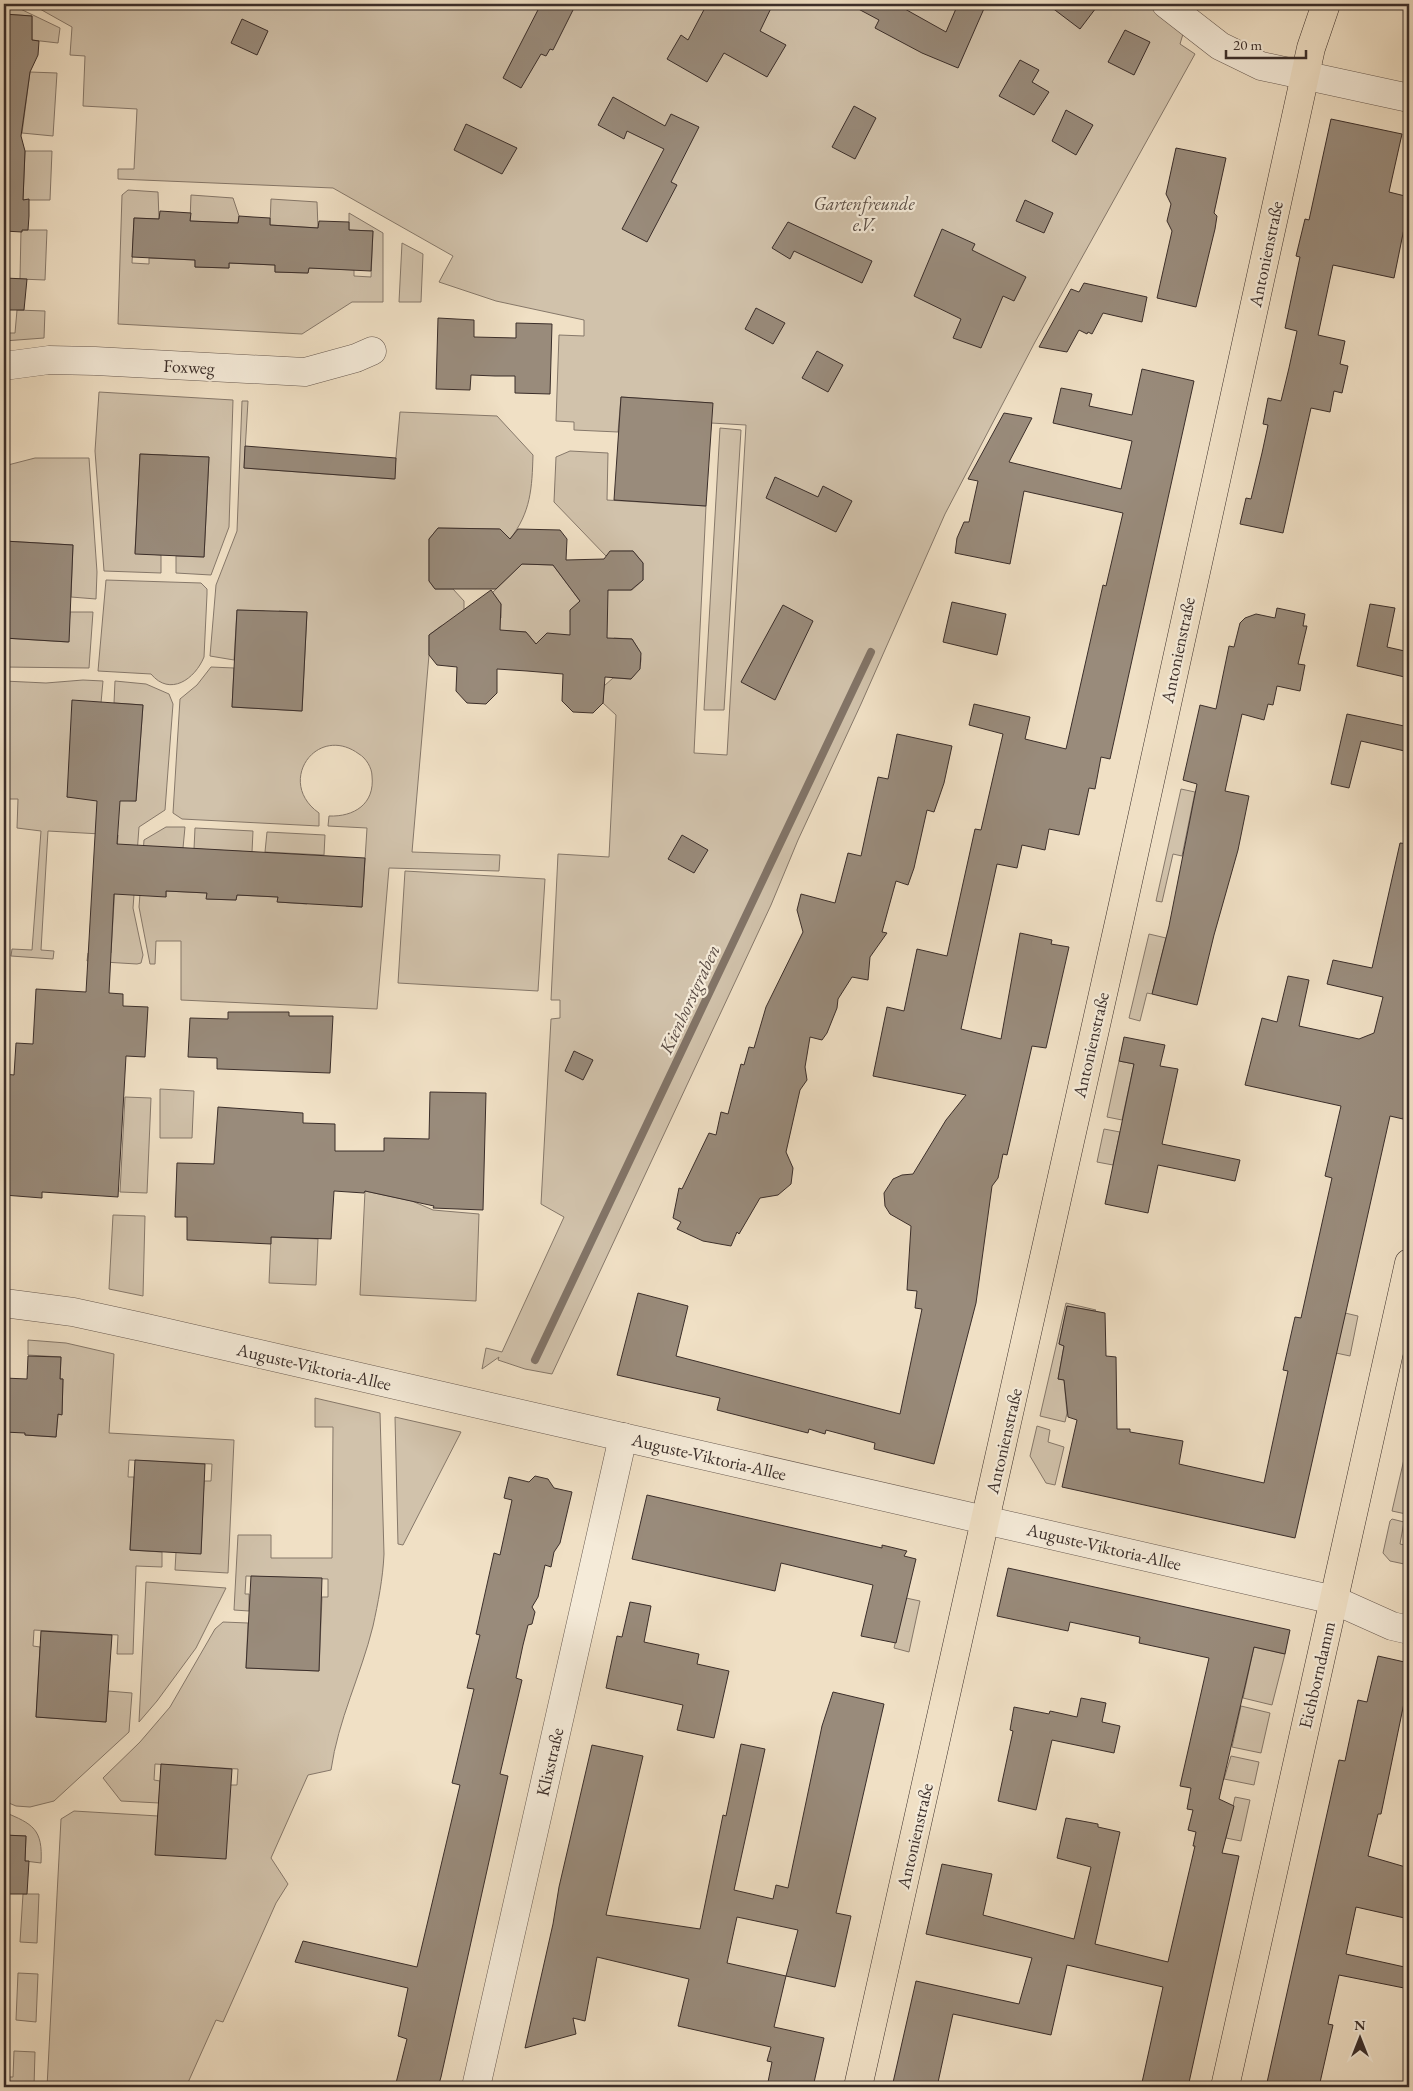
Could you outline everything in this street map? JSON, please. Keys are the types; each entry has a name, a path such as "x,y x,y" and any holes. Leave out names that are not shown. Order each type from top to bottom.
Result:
{"main road":[{"name":"Antonienstraße","path":"858,2087 986,1521 1311,48 1326,4"},
{"name":"Eichborndamm","path":"1225,2087 1409,1263"}],"street":[{"path":"1166,4 1220,46 1261,66 1409,98"},
{"name":"Foxweg","path":"4,366 48,360 305,372 372,352"},
{"name":"Auguste-Viktoria-Allee","path":"4,1303 73,1312 1334,1600 1392,1626 1409,1630"},
{"name":"Klixstraße","path":"476,2087 623,1437"}],"green space":[{"path":"4,4 10,4 60,28 58,43 32,40 32,16 4,14"},
{"name":"Gartenfreunde e.V.","path":"31,4 1192,4 1180,44 1195,54 1035,342 945,514 861,704 798,840 771,905 552,1374 525,1369 498,1360 499,1357 482,1369 486,1348 502,1352 564,1217 541,1204 551,1019 560,1018 560,1000 551,1000 558,854 609,857 616,715 603,703 604,686 613,678 631,679 639,668 641,659 632,639 614,638 605,649 606,590 632,590 643,580 643,563 633,551 611,551 606,556 554,502 556,457 570,451 608,453 607,500 706,506 694,753 727,755 746,425 711,423 712,403 621,397 618,432 574,430 574,422 556,421 559,335 584,336 584,320 496,301 439,282 453,256 333,188 118,179 118,169 134,169 137,109 83,106 85,56 70,55 72,27"},
{"path":"30,72 57,73 53,136 22,133"},
{"path":"25,151 52,151 50,200 23,200"},
{"path":"128,190 158,192 159,219 134,218 132,263 149,264 149,258 195,260 195,267 229,268 229,263 275,265 275,272 308,273 309,268 354,270 354,276 371,277 373,231 349,230 349,213 383,233 383,302 352,302 302,334 118,324 122,195"},
{"path":"191,195 233,198 239,216 238,223 190,221"},
{"path":"271,199 317,202 318,228 270,225"},
{"path":"21,230 47,230 45,280 20,279"},
{"path":"402,243 423,254 421,302 399,302"},
{"path":"17,310 45,311 44,338 4,341 4,333 15,333"},
{"path":"99,392 233,400 229,527 211,575 176,573 176,556 204,557 209,457 182,456 182,460 167,455 140,454 135,553 161,555 161,573 104,571 95,451"},
{"path":"242,401 248,401 244,468 394,479 400,412 497,416 533,455 529,499 522,519 510,539 499,529 438,528 429,539 429,581 435,589 453,589 464,601 464,616 456,627 441,626 429,635 429,655 412,852 500,855 499,871 389,868 377,1009 181,1000 181,941 156,941 155,964 150,964 139,907 144,840 166,827 185,827 183,848 154,847 166,897 166,891 207,893 207,899 236,900 237,895 278,897 278,902 307,904 308,900 346,902 346,906 362,907 367,828 328,826 329,816 347,814 361,807 370,794 372,776 370,767 362,756 343,746 329,746 316,751 307,760 301,773 301,786 306,800 319,813 319,826 182,819 173,813 180,699 197,685 211,667 234,668 232,707 302,711 307,612 279,611 279,616 264,611 237,610 234,660 210,656 216,585 237,531"},
{"path":"720,428 741,430 724,710 704,710"},
{"path":"35,458 89,458 97,572 96,599 71,597 73,545 4,541 4,466"},
{"path":"522,564 553,565 580,601 570,611 582,636 536,644 526,632 508,631 499,639 489,629 501,618 501,604 492,593"},
{"path":"106,580 201,583 207,589 204,657 195,672 174,685 158,681 151,674 98,671"},
{"path":"70,612 93,612 89,668 4,667 4,638 68,642"},
{"path":"83,680 103,681 101,703 67,797 136,801 143,705 114,703 115,681 146,684 169,694 173,704 165,810 139,827 133,908 143,955 141,963 137,964 87,961 88,953 111,953 118,835 48,831 41,950 54,951 53,959 11,956 12,949 32,950 41,831 17,828 18,799 4,799 4,681 46,683"},
{"path":"1181,789 1195,792 1182,856 1173,854 1162,902 1156,901"},
{"path":"195,828 253,831 252,852 194,849"},
{"path":"267,832 325,835 324,855 265,852"},
{"path":"405,871 545,879 538,991 398,983"},
{"path":"1149,934 1166,938 1152,994 1147,993 1140,1021 1129,1018"},
{"path":"1119,1061 1134,1064 1122,1120 1107,1117"},
{"path":"160,1089 194,1091 192,1138 160,1138"},
{"path":"125,1097 151,1098 147,1193 120,1192"},
{"path":"1104,1129 1120,1132 1113,1165 1097,1162"},
{"path":"365,1191 412,1201 433,1210 479,1214 476,1301 360,1295"},
{"path":"113,1215 145,1216 143,1296 109,1289"},
{"path":"271,1237 318,1239 316,1285 269,1283"},
{"path":"1066,1303 1096,1310 1067,1306 1059,1344 1064,1346 1058,1379 1064,1380 1067,1413 1065,1422 1040,1416"},
{"path":"1345,1313 1358,1316 1350,1356 1336,1353"},
{"path":"28,1340 66,1343 114,1354 109,1433 234,1440 228,1573 175,1570 176,1552 201,1553 204,1481 211,1481 212,1464 129,1460 128,1477 134,1477 130,1550 162,1552 162,1567 136,1566 133,1654 117,1654 118,1635 34,1630 33,1646 40,1647 36,1717 106,1722 108,1691 132,1693 129,1732 54,1801 30,1807 16,1806 4,1801 4,1432 25,1427 25,1435 56,1437 58,1414 62,1414 63,1379 60,1379 61,1357 28,1355"},
{"path":"315,1398 380,1413 384,1554 373,1626 344,1715 331,1770 308,1775 271,1858 288,1884 276,1903 223,2022 216,2020 186,2087 47,2087 61,1819 74,1811 158,1816 231,1785 237,1785 238,1769 155,1764 154,1780 160,1781 159,1803 121,1801 103,1778 140,1742 170,1707 215,1629 223,1622 248,1623 246,1668 319,1671 322,1597 328,1597 328,1579 246,1576 245,1594 249,1594 249,1611 234,1610 238,1535 271,1535 271,1558 332,1558 333,1427 315,1427"},
{"path":"395,1417 461,1432 403,1545 398,1544"},
{"path":"1037,1426 1050,1430 1048,1442 1064,1447 1055,1485 1046,1483 1030,1456"},
{"path":"1405,1455 1409,1456 1409,1499 1406,1514 1392,1511"},
{"path":"1392,1519 1404,1522 1400,1544 1409,1546 1409,1565 1390,1561 1383,1553"},
{"path":"146,1582 226,1588 196,1648 139,1722"},
{"path":"906,1598 920,1601 909,1652 894,1648"},
{"path":"1254,1647 1285,1654 1272,1705 1243,1698"},
{"path":"1241,1706 1270,1713 1261,1753 1232,1747"},
{"path":"1231,1756 1259,1762 1254,1785 1224,1779"},
{"path":"1235,1797 1250,1800 1241,1841 1226,1838"},
{"path":"4,1812 22,1820 34,1829 40,1842 41,1863 25,1861 26,1836 4,1835"},
{"path":"23,1894 39,1894 37,1943 20,1942"},
{"path":"18,1973 38,1974 36,2022 16,2020"},
{"path":"14,2051 35,2052 34,2087 4,2087 4,2077 13,2077"}],"building":[{"path":"541,4 576,4 553,50 550,49 546,56 541,54 521,88 503,78"},
{"path":"707,4 773,4 760,31 786,45 767,77 724,53 707,82 667,59 681,35 688,40"},
{"path":"849,4 896,4 946,32 958,4 986,4 958,68 922,53 875,28 879,20"},
{"path":"1047,4 1099,4 1080,29"},
{"path":"4,14 32,16 32,40 39,41 38,55 30,72 21,136 25,151 23,200 29,199 28,230 22,230 22,232 4,231"},
{"path":"242,19 268,31 257,55 231,43"},
{"path":"1125,30 1150,42 1134,75 1108,62"},
{"path":"1020,60 1039,70 1032,82 1049,92 1034,115 999,96"},
{"path":"613,97 665,126 671,114 699,127 671,182 677,185 647,242 622,229 664,149 627,131 624,139 598,125"},
{"path":"854,106 876,118 855,159 832,147"},
{"path":"1066,110 1093,125 1076,155 1052,141"},
{"path":"1331,119 1402,134 1389,192 1409,197 1409,204 1394,278 1333,265 1318,335 1345,341 1340,364 1348,366 1342,393 1334,391 1330,412 1311,408 1283,533 1240,524 1246,498 1251,499 1262,453 1268,425 1263,424 1268,398 1281,401 1289,368 1297,331 1285,328 1300,257 1296,256 1305,219 1309,220"},
{"path":"466,124 517,148 502,174 454,150"},
{"path":"1176,148 1226,158 1214,213 1217,216 1215,229 1196,307 1157,298 1172,231 1167,221 1171,204 1166,194"},
{"path":"1025,200 1053,213 1044,233 1016,221"},
{"path":"160,211 191,213 190,221 238,223 239,216 270,218 270,225 318,228 319,221 349,222 349,230 373,231 371,271 309,268 308,273 275,272 275,265 229,263 229,268 195,267 195,260 132,257 134,218 159,219"},
{"path":"788,222 872,261 862,283 794,251 790,259 772,248"},
{"path":"942,229 975,244 972,250 1026,277 1014,301 1003,296 981,348 953,338 961,319 914,296"},
{"path":"4,278 27,279 24,310 4,310"},
{"path":"1084,283 1147,297 1142,322 1103,313 1092,334 1079,330 1067,352 1039,347 1071,289 1079,292"},
{"path":"756,308 785,323 773,344 745,329"},
{"path":"438,318 474,320 474,337 516,338 516,323 552,324 550,394 515,393 515,376 471,375 470,390 436,389"},
{"path":"817,351 843,365 828,392 802,378"},
{"path":"1142,369 1194,381 1110,759 1101,757 1095,789 1089,788 1079,835 1049,829 1045,850 1022,845 1017,868 997,864 961,1029 1001,1039 1020,933 1052,940 1051,944 1069,947 1046,1048 1032,1046 1007,1155 1003,1154 998,1178 992,1186 976,1303 934,1464 874,1449 875,1443 826,1430 825,1434 809,1429 808,1433 717,1410 720,1398 617,1375 638,1293 688,1306 676,1356 900,1414 922,1309 915,1308 917,1291 907,1290 911,1226 890,1214 885,1206 884,1193 893,1179 902,1175 913,1174 946,1120 966,1095 873,1076 887,1007 904,1011 917,949 947,956 975,829 981,830 1003,734 969,725 974,704 1030,717 1025,739 1066,749 1103,585 1106,586 1123,513 1024,491 1010,564 955,553 957,538 964,522 969,522 978,481 968,479 1004,413 1032,418 1009,462 1121,489 1132,441 1053,423 1061,388 1092,394 1089,406 1132,415"},
{"path":"621,397 713,403 706,506 614,500"},
{"path":"245,446 396,458 395,479 244,468"},
{"path":"140,454 209,457 204,557 135,554"},
{"path":"775,477 818,497 823,486 852,501 836,532 766,498"},
{"path":"438,528 500,529 510,539 518,529 560,530 567,539 566,560 604,559 610,551 633,551 643,563 643,580 631,590 608,590 607,638 632,639 641,653 640,669 631,679 605,677 603,703 593,713 573,712 562,701 563,674 527,671 497,669 497,693 486,704 467,703 456,691 457,667 437,665 429,655 429,635 491,590 501,604 500,630 526,632 536,644 547,633 570,635 570,610 580,601 553,565 522,564 496,589 435,589 429,581 429,539"},
{"path":"4,541 73,545 69,642 4,638"},
{"path":"952,602 1006,614 997,655 943,642"},
{"path":"1370,604 1395,608 1387,647 1409,652 1409,678 1357,666"},
{"path":"783,605 813,621 775,700 741,682"},
{"path":"1277,608 1305,614 1303,626 1307,626 1298,664 1305,665 1300,691 1277,686 1273,705 1268,704 1264,720 1242,714 1225,791 1249,796 1238,850 1197,1005 1152,994 1169,926 1197,784 1183,780 1200,705 1216,709 1229,646 1234,647 1240,623 1245,618 1256,614 1275,618"},
{"path":"237,610 307,612 302,711 232,707"},
{"path":"72,700 143,705 136,801 120,801 117,844 365,858 362,907 277,902 278,897 237,895 236,900 206,899 207,893 166,891 166,897 114,894 109,993 123,994 123,1006 148,1007 145,1057 126,1056 118,1197 42,1192 42,1198 4,1195 4,1074 14,1075 16,1043 33,1044 36,989 86,992 97,801 67,797"},
{"path":"1347,714 1409,727 1409,752 1361,741 1349,788 1331,784"},
{"path":"897,734 952,746 944,783 934,812 927,810 914,868 908,885 896,881 882,932 887,933 870,957 868,980 852,977 838,999 837,1008 827,1033 822,1040 810,1037 805,1067 807,1080 800,1090 786,1152 793,1168 791,1184 778,1195 760,1198 739,1234 737,1232 731,1246 703,1241 677,1229 681,1222 673,1218 679,1188 682,1189 709,1133 716,1135 721,1112 728,1114 741,1064 744,1065 749,1047 754,1048 766,1007 803,932 797,910 801,894 835,903 848,853 861,856 878,777 888,779"},
{"path":"682,835 708,850 694,873 668,859"},
{"path":"1400,843 1409,844 1409,1089 1403,1119 1390,1116 1295,1538 1062,1487 1077,1420 1068,1417 1064,1380 1058,1379 1064,1346 1059,1344 1067,1306 1105,1313 1106,1356 1116,1357 1117,1429 1130,1429 1130,1432 1183,1441 1179,1464 1264,1483 1288,1371 1283,1370 1295,1317 1301,1318 1332,1178 1325,1176 1341,1106 1245,1085 1262,1018 1277,1022 1288,976 1309,980 1299,1026 1359,1039 1374,1033 1383,997 1327,984 1333,960 1372,968"},
{"path":"228,1012 289,1012 289,1016 333,1016 330,1073 217,1069 217,1058 188,1057 190,1018 228,1019"},
{"path":"1124,1037 1165,1045 1160,1066 1178,1069 1162,1144 1240,1160 1235,1181 1158,1165 1148,1213 1105,1204 1134,1064 1119,1061"},
{"path":"574,1051 593,1060 583,1080 565,1071"},
{"path":"430,1092 486,1093 483,1210 433,1208 434,1206 365,1191 364,1193 334,1191 331,1239 271,1237 271,1244 187,1240 187,1217 175,1217 177,1163 214,1164 218,1107 303,1113 303,1123 335,1124 335,1151 384,1151 384,1138 429,1139"},
{"path":"28,1356 61,1357 60,1379 63,1379 62,1415 58,1414 56,1437 4,1432 4,1378 27,1379"},
{"path":"135,1460 205,1464 201,1554 130,1550"},
{"path":"535,1476 548,1479 554,1488 572,1492 560,1543 554,1552 551,1567 545,1565 538,1597 532,1607 535,1612 532,1624 528,1625 523,1645 516,1678 522,1680 500,1774 508,1776 441,2077 438,2087 395,2087 407,2039 398,2036 408,1988 295,1962 303,1941 417,1967 460,1785 452,1783 474,1689 467,1688 480,1635 476,1634 494,1553 500,1555 512,1500 504,1498 509,1477 529,1482"},
{"path":"647,1495 882,1548 882,1545 907,1551 904,1556 916,1559 896,1643 861,1636 873,1585 781,1563 775,1591 632,1559"},
{"path":"1008,1568 1290,1630 1285,1654 1254,1647 1219,1799 1234,1806 1222,1853 1239,1856 1188,2087 1141,2087 1163,1987 1067,1965 1051,2035 953,2014 937,2087 892,2087 916,1981 1019,2004 1032,1958 926,1934 942,1864 992,1874 983,1915 1074,1939 1091,1867 1057,1858 1066,1818 1098,1824 1098,1827 1120,1832 1095,1944 1168,1962 1195,1846 1193,1846 1196,1832 1188,1830 1193,1810 1187,1809 1191,1788 1180,1786 1209,1658 1139,1643 1140,1637 1070,1622 1068,1631 997,1616"},
{"path":"251,1576 322,1578 319,1671 246,1668"},
{"path":"630,1602 651,1606 644,1642 699,1654 697,1664 729,1671 714,1738 677,1730 683,1705 606,1688 617,1636 622,1637"},
{"path":"41,1631 112,1635 106,1722 36,1717"},
{"path":"1378,1656 1409,1663 1409,1704 1404,1703 1381,1814 1378,1814 1368,1856 1409,1868 1409,1919 1356,1907 1346,1954 1409,1968 1409,1989 1339,1975 1328,2024 1333,2025 1319,2087 1266,2087 1339,1760 1345,1761 1358,1700 1367,1702"},
{"path":"833,1692 884,1704 836,1913 851,1916 835,1987 786,1976 774,2027 824,2038 813,2087 767,2087 772,2062 767,2061 771,2047 678,2026 689,1979 597,1957 585,2021 573,2018 576,2034 525,2048 553,1924 559,1887 592,1745 643,1756 606,1915 700,1929 723,1815 726,1816 741,1744 765,1749 734,1890 773,1899 776,1885 788,1888 822,1726","holes":["737,1917 798,1930 786,1976 727,1963"]},
{"path":"1081,1698 1106,1703 1102,1722 1120,1726 1114,1753 1052,1740 1036,1810 998,1801 1013,1731 1010,1730 1014,1707 1049,1714 1050,1711 1077,1717"},
{"path":"161,1764 232,1769 226,1859 155,1855"},
{"path":"4,1835 26,1836 25,1861 29,1861 27,1894 4,1894"}],"waterway":[{"name":"Kienhorstgraben","path":"535,1360 871,652"}]}
